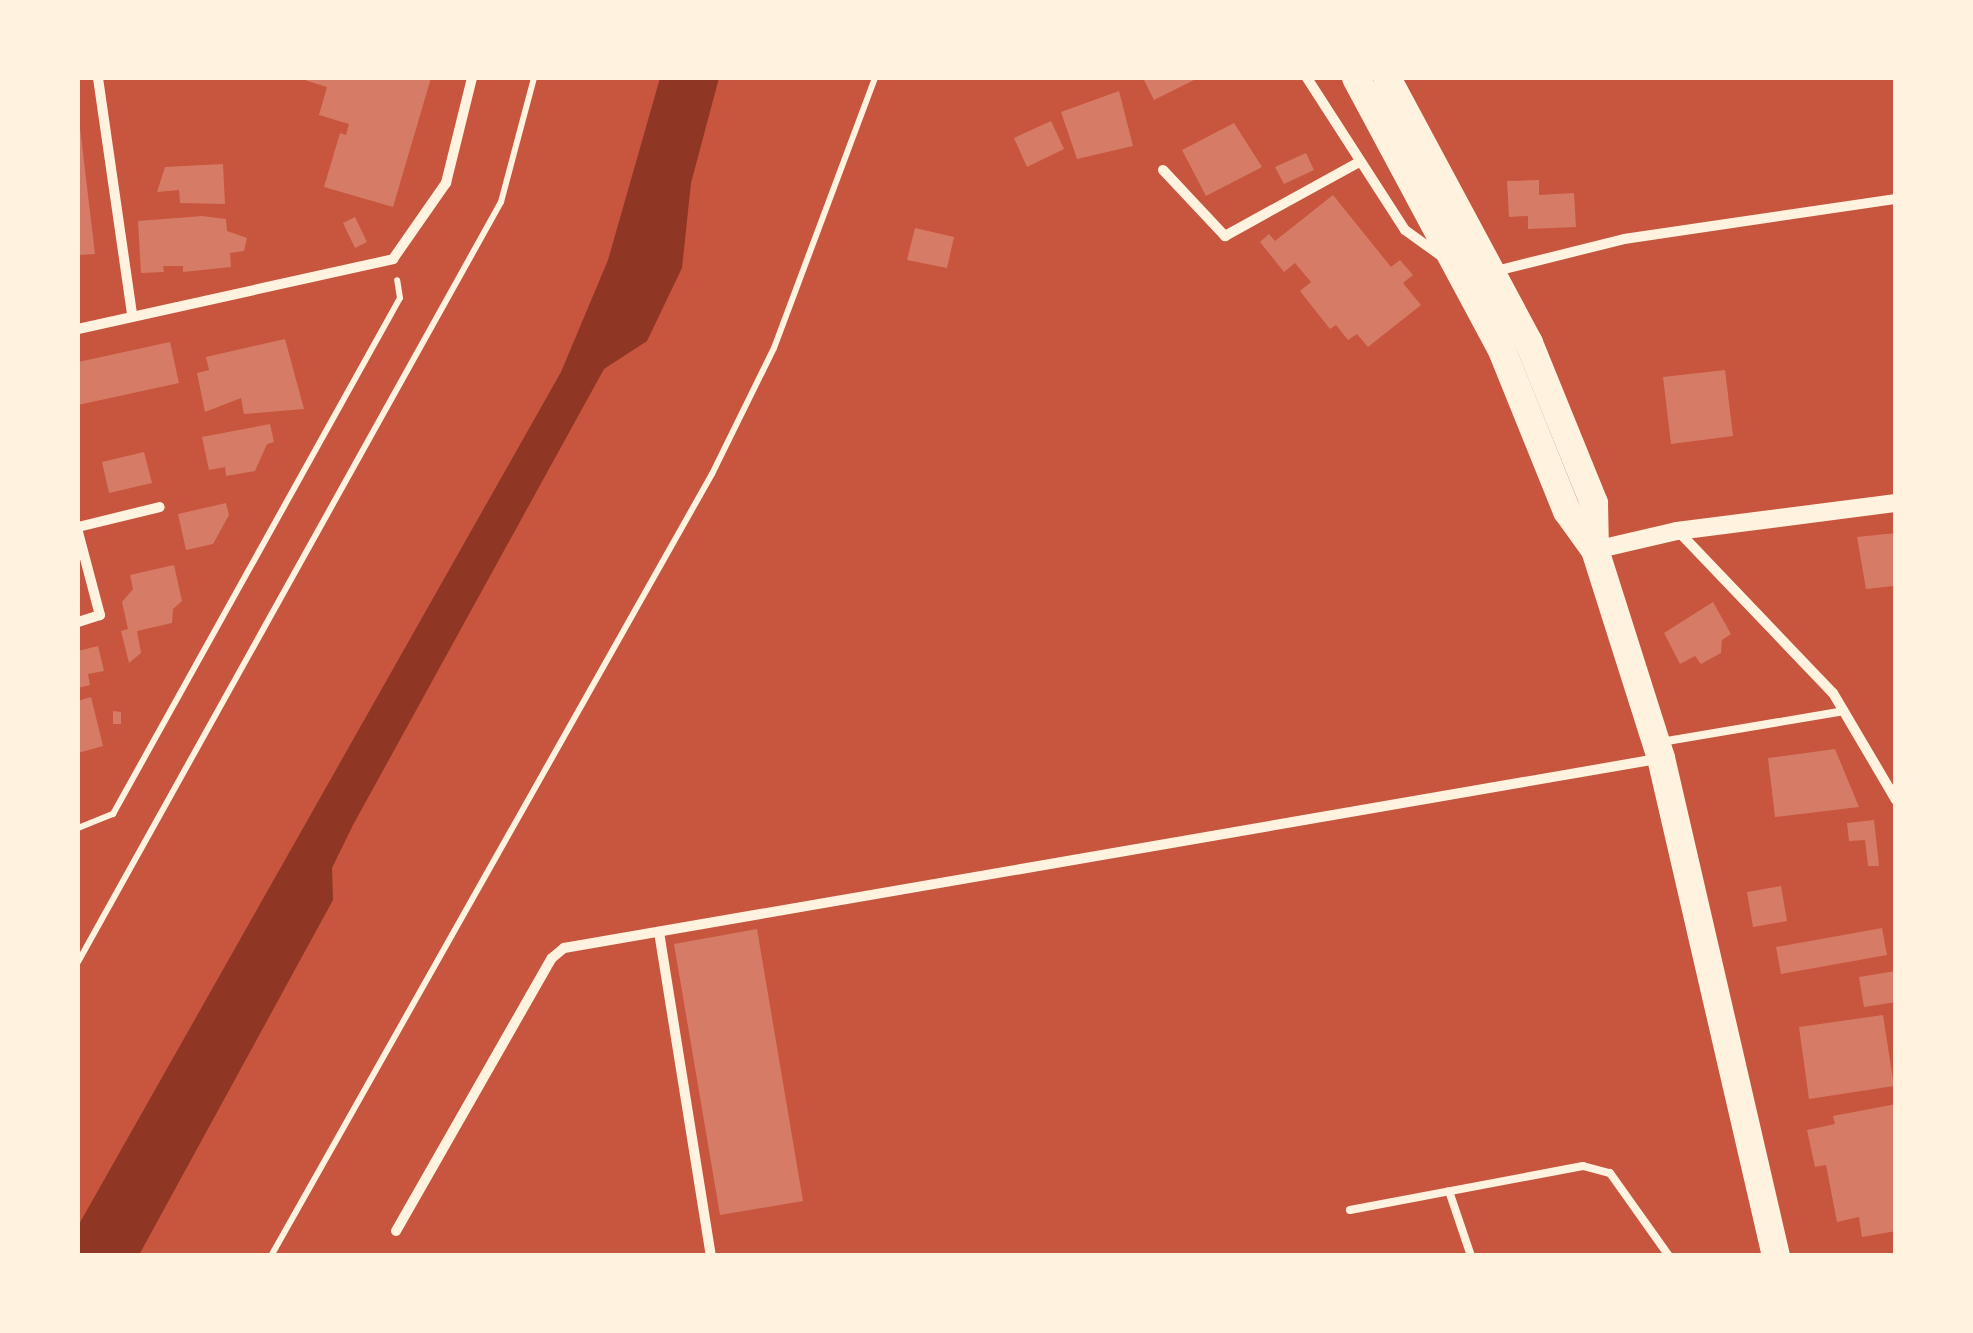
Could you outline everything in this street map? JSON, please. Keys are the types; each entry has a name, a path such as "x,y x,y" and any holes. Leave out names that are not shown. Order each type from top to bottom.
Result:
{"highway":[{"path":"1356,78 1500,348 1567,511 1595,550"},
{"path":"1387,78 1529,343 1594,503 1595,550 1659,750 1776,1256"}],"street":[{"path":"98,78 132,316"},
{"path":"78,329 393,259 446,183 472,78"},
{"path":"1307,78 1357,163 1405,230 1458,268"},
{"path":"1163,170 1226,236 1357,163"},
{"path":"1491,272 1624,239 1896,200"},
{"path":"1595,550 1677,530 1896,503"},
{"path":"78,622 100,615 78,529 160,507"},
{"path":"1677,530 1845,711 1896,800"},
{"path":"396,1231 552,958 564,948 1659,750"},
{"path":"659,932 712,1256"}],"lane":[{"path":"1659,750 1845,711"},
{"path":"1350,1210 1583,1166 1610,1173 1669,1256"},
{"path":"1449,1191 1470,1256"}],"path":[{"path":"78,962 501,202 534,78"},
{"path":"271,1256 712,474 774,348 876,78"},
{"path":"78,828 113,814 343,401 400,298 393,259"}],"shaded area":[{"path":"660,78 719,78 691,183 682,268 647,341 604,369 353,825 332,868 333,900 139,1255 78,1255 78,1226 561,372 608,260"}],"building":[{"path":"298,78 431,78 393,207 324,187 340,133 346,135 349,124 319,115 327,87"},
{"path":"1143,78 1198,78 1154,100"},
{"path":"1119,91 1133,146 1077,159 1061,112"},
{"path":"78,111 95,254 78,255"},
{"path":"1051,121 1064,149 1027,167 1014,138"},
{"path":"1234,123 1262,167 1206,196 1182,150"},
{"path":"1306,153 1314,170 1284,184 1275,167"},
{"path":"223,164 225,204 180,203 179,190 157,192 165,167"},
{"path":"1539,180 1539,195 1574,193 1576,227 1528,229 1528,216 1509,217 1507,181"},
{"path":"1333,195 1391,267 1400,260 1413,275 1403,283 1421,305 1368,347 1357,334 1348,340 1336,325 1330,329 1300,291 1311,282 1295,263 1284,272 1260,242 1269,234 1275,241"},
{"path":"202,216 226,219 227,231 247,238 244,251 230,253 231,267 183,272 183,266 163,266 164,272 141,273 138,221"},
{"path":"355,217 367,242 355,248 343,223"},
{"path":"915,228 954,237 947,268 907,260"},
{"path":"285,339 304,409 244,414 241,398 205,412 197,373 209,370 206,357"},
{"path":"170,342 179,383 78,405 78,362"},
{"path":"1725,370 1733,436 1671,444 1663,377"},
{"path":"270,424 274,442 267,444 255,471 226,476 225,467 209,470 202,437"},
{"path":"144,452 152,483 109,493 102,462"},
{"path":"226,503 229,515 213,544 186,550 178,514"},
{"path":"1896,533 1894,586 1866,589 1857,537"},
{"path":"174,565 182,601 173,609 172,623 137,631 141,653 129,663 121,631 128,629 122,602 133,589 130,575"},
{"path":"1713,602 1731,634 1722,640 1721,653 1701,664 1695,656 1680,664 1664,633"},
{"path":"98,646 104,671 88,674 90,685 78,688 78,651"},
{"path":"91,697 103,746 78,753 78,701"},
{"path":"113,711 121,712 121,724 113,724"},
{"path":"1835,749 1859,807 1775,817 1768,758"},
{"path":"1874,820 1879,866 1868,866 1865,840 1849,841 1847,823"},
{"path":"1781,886 1787,921 1753,927 1747,892"},
{"path":"1882,928 1887,955 1781,974 1776,947"},
{"path":"757,929 803,1201 720,1215 674,944"},
{"path":"1896,971 1896,1002 1864,1007 1859,977"},
{"path":"1883,1015 1894,1086 1809,1099 1799,1027"},
{"path":"1896,1104 1896,1231 1862,1237 1859,1217 1837,1222 1826,1165 1815,1167 1807,1130 1835,1124 1833,1116"}]}
